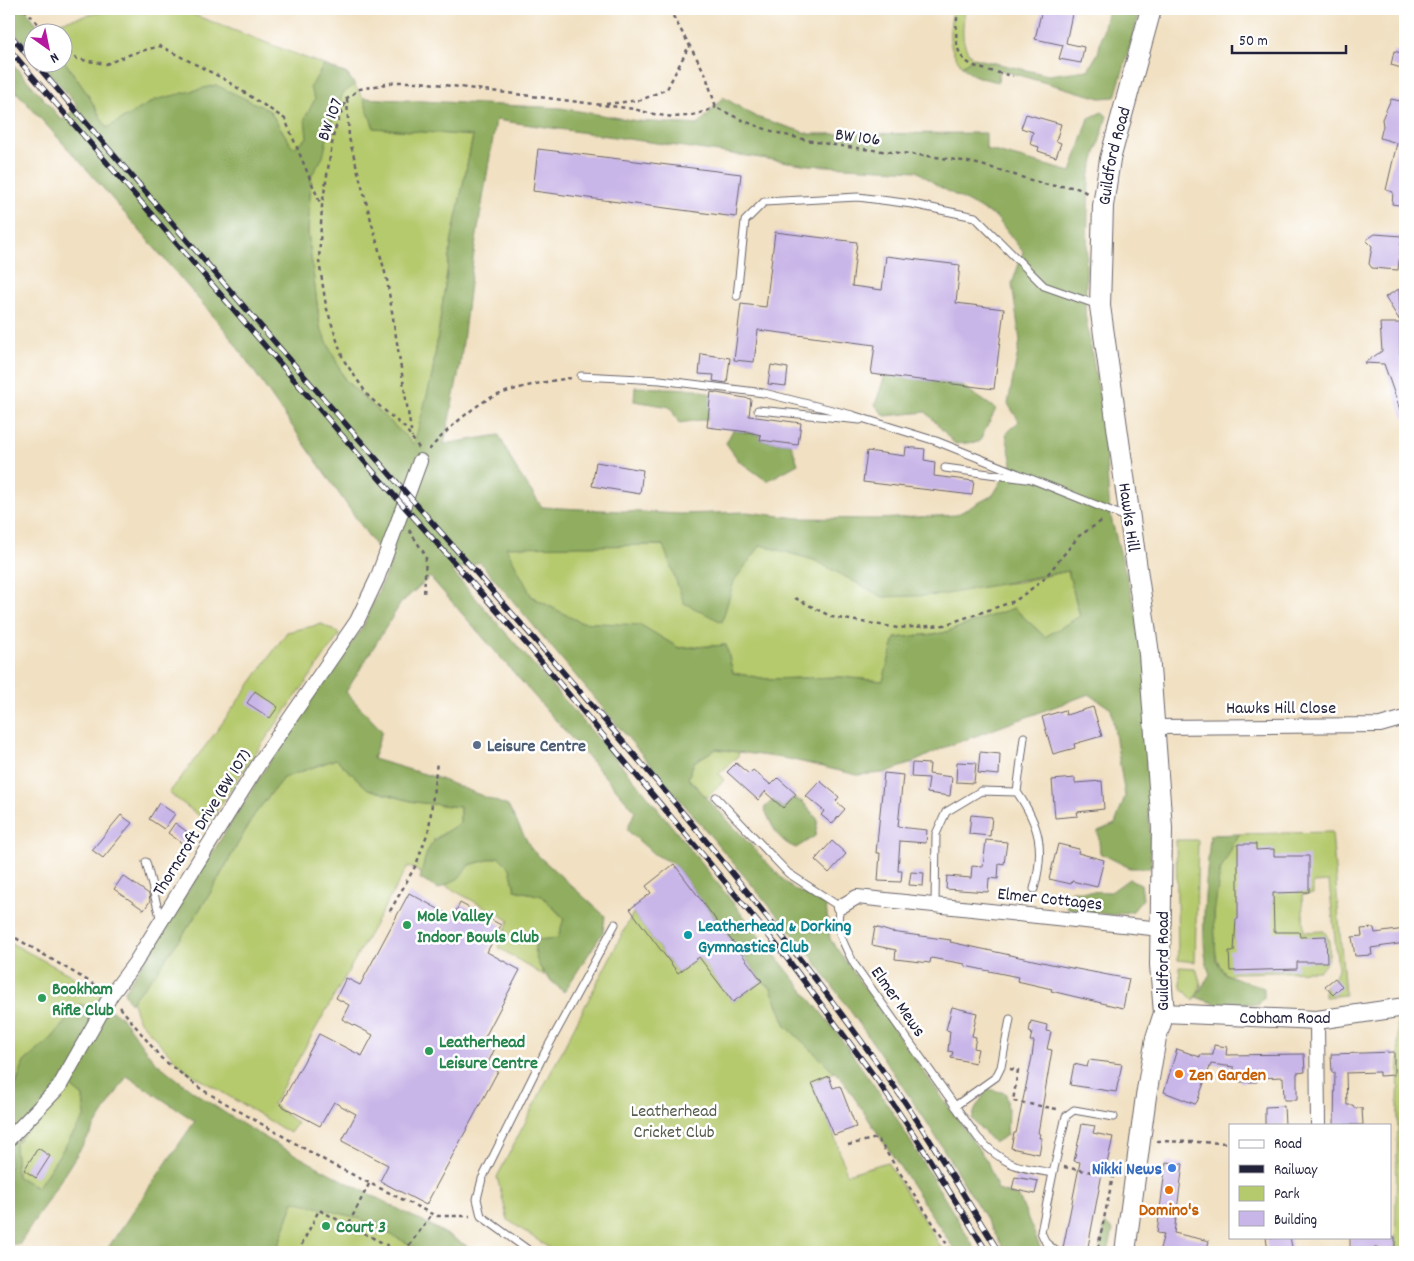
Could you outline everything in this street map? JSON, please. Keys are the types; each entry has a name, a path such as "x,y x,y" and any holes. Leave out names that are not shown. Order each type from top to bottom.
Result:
{"main road":[{"name":"Guildford Road","path":"1100,306 1103,206 1110,159 1151,9"},
{"name":"Hawks Hill","path":"1100,306 1149,654 1156,727"},
{"name":"Guildford Road","path":"1125,1252 1156,1038 1164,1013 1160,966 1162,828 1156,727"}],"street":[{"name":"Thorncroft Drive (BW 107)","path":"9,1139 59,1087 111,995 135,964 262,759 357,621 377,579 420,461"},
{"name":"Hawks Hill Close","path":"1156,727 1380,725 1405,718"},
{"name":"Elmer Cottages","path":"840,907 857,897 1161,928"},
{"name":"Cobham Road","path":"1164,1013 1317,1020 1405,1007"},
{"path":"1317,1020 1318,1124"}],"lane":[{"path":"737,296 745,221 764,202 858,197 912,204 975,217 1044,286 1100,306"},
{"path":"582,376 660,380 764,392 936,440 1130,518"},
{"path":"758,410 876,422"},
{"path":"945,468 1038,481"},
{"path":"1024,737 1017,792 1029,810 1042,848 1034,889"},
{"path":"936,904 936,834 946,812 981,791 1017,792"},
{"path":"716,797 788,873 840,907"},
{"path":"146,862 161,921"},
{"name":"Elmer Mews","path":"840,907 837,919 838,932 854,964 978,1138 995,1156 1015,1167 1054,1169"},
{"path":"531,1252 481,1216 477,1199 482,1178 544,1054 615,924"},
{"path":"955,1106 996,1077 1001,1067 1010,1019"},
{"path":"1056,1252 1046,1243 1041,1232 1066,1116 1074,1110 1114,1117"}],"path":[{"path":"24,9 36,22"},
{"path":"668,9 705,73 716,107"},
{"path":"958,9 955,31 962,58 972,66 1013,76"},
{"path":"72,54 78,59 106,64 134,53 160,46 224,79 284,118 322,206"},
{"path":"600,104 641,100 666,89 689,46"},
{"name":"BW 107","path":"420,461 419,447 406,428 369,397 343,359 326,306 319,261 322,206 334,132 347,98 360,89 396,82 420,82 634,108 659,116 697,116 716,107"},
{"path":"347,98 349,138 386,280 412,438"},
{"name":"BW 106","path":"716,107 742,122 820,144 956,160 991,166 1043,184 1079,187 1103,206"},
{"path":"420,461 442,434 488,399 545,381 582,376"},
{"path":"401,514 426,556 424,596"},
{"path":"795,598 832,617 898,628 944,625 1015,601 1043,580 1079,536 1102,520 1130,518"},
{"path":"390,911 416,865 429,829 437,762"},
{"path":"9,934 111,995 161,1058 201,1089 370,1184 432,1214 437,1216 481,1216"},
{"path":"1001,1067 1018,1070 1013,1101 1071,1112"},
{"path":"848,1145 877,1138 952,1252"},
{"path":"1141,1140 1229,1143"},
{"path":"1054,1169 1113,1176 1097,1252"},
{"path":"350,1226 348,1225 370,1184"},
{"path":"298,1252 319,1210 400,1252"},
{"path":"404,1252 432,1214"}],"green space":[{"path":"9,9 25,9 35,22 22,22 22,41 9,25"},
{"path":"114,9 179,9 347,74 363,98 374,128 473,136 452,238 432,376 415,445 345,380 320,327 308,233 311,176 269,110 155,100 107,129 88,95 72,72 72,22 60,22"},
{"path":"953,9 965,9 963,35 966,47 973,58 962,66 953,52 950,39"},
{"path":"1108,9 1141,9 1115,97 1100,98 1000,70 998,82 983,79 969,73 962,66 973,58 1048,75 1088,70 1098,53"},
{"path":"9,59 62,120 78,106 49,72 72,72 107,128 155,100 216,85 269,110 293,148 307,138 305,118 315,99 310,88 324,65 347,74 355,85 343,93 329,130 323,157 311,176 308,233 320,327 345,380 414,444 432,376 452,238 473,136 374,128 363,98 561,108 637,121 698,125 723,97 756,117 810,134 986,133 986,149 1071,172 1089,118 1102,112 1107,116 1089,177 1085,314 1103,416 1110,514 1144,642 1149,704 1148,775 1151,868 1130,868 1100,853 1098,831 1115,824 1125,796 1111,709 1089,694 943,748 912,763 884,773 857,775 789,759 716,749 694,762 688,778 789,886 826,906 830,939 987,1161 998,1190 1019,1197 1042,1252 1006,1252 928,1124 809,953 480,562 452,571 642,789 835,1030 892,1111 977,1252 956,1252 842,1079 786,1026 771,988 762,981 674,864 655,855 627,830 635,811 430,577 401,603 346,692 382,731 373,759 435,777 508,806 532,850 605,916 603,932 564,992 546,976 538,963 535,949 536,940 558,938 564,918 542,896 515,890 510,868 499,857 469,865 459,878 438,889 420,879 425,858 431,845 460,823 460,807 414,802 368,789 336,759 283,778 254,815 211,892 187,929 154,975 130,1003 124,992 300,714 362,629 392,560 381,554 226,331 90,173 9,84","holes":["496,120 809,165 917,171 938,186 996,217 1023,252 1012,284 1020,341 1008,404 1019,421 1006,434 1012,464 993,495 956,515 877,519 798,518 747,512 680,514 542,507 516,469 499,435 444,444 460,366 473,259","663,545 684,603 722,622 734,581 761,545 814,560 883,597 942,595 1068,571 1080,616 1045,637 1014,608 943,633 895,638 883,681 840,677 767,679 733,673 726,645 679,648 641,625 580,622 532,597 506,547"]},
{"path":"885,375 961,385 996,409 979,442 955,444 926,412 885,416 875,405"},
{"path":"635,387 697,389 711,394 708,419 679,423 670,407 634,401"},
{"path":"733,430 761,435 760,440 791,444 798,464 767,481 739,461 726,443"},
{"path":"761,545 814,560 883,597 1019,582 1068,571 1080,617 1045,637 1014,608 943,633 895,638 883,681 840,677 767,679 733,673 726,645 679,648 640,625 612,649 480,562 506,546"},
{"path":"322,624 340,634 236,781 209,823 169,793 213,736 287,632"},
{"path":"716,749 739,752 738,756 719,774 724,780 707,798 688,778 694,762"},
{"path":"336,759 368,789 414,802 460,807 460,823 433,840 469,865 499,857 510,868 515,890 542,896 564,919 558,938 534,950 544,976 498,947 509,920 408,866 273,1104 297,1123 290,1133 190,1073 176,1061 138,1019 132,1000 187,929 211,892 254,815 283,778"},
{"path":"792,798 803,802 818,820 815,836 796,848 780,837 764,808 773,800 782,808"},
{"path":"1332,832 1345,995 1325,997 1325,986 1335,978 1338,968 1329,882 1313,883 1313,894 1302,895 1304,932 1324,931 1329,941 1328,958 1319,971 1233,973 1230,976 1222,970 1217,959 1215,945 1214,912 1221,868 1239,834"},
{"path":"1239,834 1220,871 1214,914 1216,960 1225,974 1264,988 1264,997 1258,1005 1231,1001 1224,1007 1196,997 1210,974 1206,961 1204,927 1210,835"},
{"path":"1176,840 1198,840 1195,962 1178,960"},
{"path":"1129,879 1141,884 1143,899 1133,911 1112,915 1067,908 1064,896 1072,891 1111,892"},
{"name":"Leatherhead Cricket Club","path":"633,913 678,973 699,957 733,1002 762,981 771,988 786,1026 835,1072 812,1083 834,1135 847,1174 887,1162 944,1252 555,1252 508,1220 497,1177"},
{"name":"Bookham Rifle Club","path":"9,942 106,994 98,1009 79,1005 52,1038 24,1062 9,1105"},
{"path":"1179,967 1196,968 1201,985 1194,1001 1181,987"},
{"path":"79,1004 116,1013 157,1063 194,1092 232,1118 272,1142 477,1252 424,1252 361,1219 294,1201 276,1252 105,1252 195,1121 127,1076 19,1245 9,1243 9,1105 24,1062 52,1038","holes":["71,1087 83,1097 85,1116 38,1187 17,1177 15,1144 54,1101"]},
{"path":"1397,1022 1405,1027 1405,1252 1395,1252 1399,1060"},
{"path":"71,1087 83,1097 85,1116 38,1187 17,1177 15,1144 54,1101"},
{"path":"988,1089 1006,1093 1008,1109 1007,1135 994,1143 972,1119 976,1107"},
{"path":"294,1201 427,1223 477,1252 276,1252"},
{"path":"1105,1224 1113,1230 1108,1252 1099,1252"}],"building":[{"path":"1042,9 1073,9 1066,43 1084,47 1081,63 1059,59 1063,45 1035,39"},
{"path":"1394,51 1405,54 1405,69 1391,65"},
{"path":"1391,99 1405,102 1405,206 1392,204 1393,192 1386,190 1397,143 1380,138 1383,126 1382,119"},
{"path":"1026,114 1061,124 1056,141 1061,143 1056,157 1038,151 1039,147 1030,144 1033,132 1021,128"},
{"path":"538,149 741,174 736,217 533,191"},
{"path":"775,232 857,242 852,286 882,290 886,256 960,265 956,303 1004,309 994,389 871,374 875,345 758,330 754,362 734,360 741,304 766,307"},
{"path":"1375,234 1402,236 1398,270 1372,268 1369,264 1372,246 1366,240"},
{"path":"1399,289 1400,321 1385,297"},
{"path":"1380,323 1400,323 1400,354 1402,354 1402,371 1405,380 1405,418 1403,418 1384,364 1364,363 1382,351"},
{"path":"701,354 730,358 727,383 713,381 714,375 699,374"},
{"path":"771,365 788,368 786,386 768,384"},
{"path":"711,392 751,399 749,416 801,423 798,445 760,440 761,435 748,432 707,427"},
{"path":"906,447 925,449 924,460 935,462 934,476 974,481 972,495 863,482 867,451 905,456"},
{"path":"596,462 643,470 640,494 592,486"},
{"path":"255,691 278,707 270,718 247,703"},
{"path":"1093,707 1102,736 1074,744 1075,748 1053,754 1042,717 1065,710 1066,715"},
{"path":"980,752 1000,754 999,775 978,773"},
{"path":"957,762 976,763 974,783 956,782"},
{"path":"736,763 749,774 753,770 771,785 778,778 796,794 783,808 765,792 758,800 727,772"},
{"path":"912,763 930,764 929,774 952,777 950,796 927,793 929,778 911,777"},
{"path":"884,773 903,775 898,827 927,830 926,843 900,841 898,871 902,871 901,882 878,881 880,853 876,853"},
{"path":"1075,778 1075,783 1102,781 1104,809 1077,812 1078,816 1055,818 1052,780"},
{"path":"820,781 839,797 836,801 845,809 832,824 821,815 824,811 806,796"},
{"path":"159,803 175,814 164,829 149,819"},
{"path":"121,815 132,823 103,858 92,850"},
{"path":"971,815 992,817 990,836 969,834"},
{"path":"175,823 193,836 186,846 168,833"},
{"path":"986,840 1007,842 1004,864 999,863 998,879 989,878 988,892 946,889 947,876 971,878 972,866 983,867"},
{"path":"832,841 846,854 829,873 815,860"},
{"path":"1058,844 1079,849 1078,853 1104,860 1097,887 1072,881 1071,884 1049,879"},
{"path":"1238,844 1256,844 1256,850 1274,849 1274,856 1309,856 1309,892 1273,893 1274,932 1299,932 1300,937 1326,936 1327,962 1297,962 1297,969 1230,971 1229,951 1234,951 1236,919 1238,919"},
{"name":"Leatherhead & Dorking Gymnastics Club","path":"674,864 762,981 733,1002 699,957 678,973 630,909 651,893 646,886"},
{"path":"911,872 924,873 923,886 909,885"},
{"path":"123,876 149,894 150,901 144,910 114,889"},
{"name":"Leatherhead Leisure Centre","path":"409,893 453,917 460,903 501,925 487,952 520,970 484,1039 496,1046 487,1065 498,1071 426,1205 380,1181 388,1165 342,1141 356,1114 334,1102 320,1126 280,1105 319,1034 362,1056 373,1035 342,1019 349,1005 336,998 346,978 360,985"},
{"path":"875,927 891,932 951,940 950,942 1129,979 1123,1008 1051,991 1052,989 1017,981 1018,977 965,966 965,964 931,958 930,963 895,959 896,950 872,945"},
{"path":"1374,928 1375,933 1405,929 1405,943 1371,948 1372,955 1355,956 1352,937 1362,936 1361,929"},
{"path":"1335,978 1342,986 1333,995 1325,986"},
{"path":"952,1007 977,1013 972,1036 976,1037 974,1048 978,1049 975,1063 951,1058 953,1052 948,1051 950,1031 946,1030"},
{"path":"1031,1021 1047,1025 1046,1031 1051,1032 1047,1049 1052,1050 1038,1133 1040,1134 1039,1138 1042,1138 1039,1154 1011,1148 1032,1057 1034,1041 1030,1041 1032,1033 1029,1032"},
{"path":"1214,1045 1227,1047 1226,1055 1304,1054 1305,1072 1297,1073 1297,1100 1284,1100 1283,1077 1257,1078 1257,1082 1240,1082 1240,1074 1234,1074 1234,1067 1211,1064 1195,1104 1164,1092 1177,1049 1200,1057 1200,1055 1213,1055"},
{"path":"1394,1052 1394,1075 1379,1076 1379,1072 1346,1073 1347,1105 1353,1105 1354,1108 1362,1108 1363,1124 1334,1124 1335,1072 1332,1073 1331,1054"},
{"path":"1089,1060 1122,1064 1116,1092 1070,1085 1074,1064 1087,1067"},
{"path":"829,1076 833,1088 840,1086 856,1127 834,1135 812,1083"},
{"path":"1284,1106 1285,1124 1265,1124 1265,1107"},
{"path":"1082,1124 1095,1126 1093,1133 1113,1137 1106,1168 1103,1168 1087,1252 1063,1248 1080,1162 1074,1161"},
{"path":"38,1148 50,1156 36,1178 24,1170"},
{"path":"1166,1162 1183,1164 1174,1233 1209,1241 1206,1252 1159,1252 1164,1234 1157,1233"},
{"path":"1015,1177 1038,1181 1035,1194 1012,1189"},
{"path":"1395,1237 1395,1249 1374,1248 1378,1252 1347,1252 1352,1248 1350,1248 1350,1238"},
{"path":"1266,1238 1290,1238 1293,1252 1268,1252"}],"railway":[{"path":"9,33 22,49"},
{"path":"9,49 377,476 530,648 786,957 877,1080 920,1144 987,1252"},
{"path":"43,72 705,839 766,915 883,1071 928,1138 999,1252"}],"place":[{"name":"Leisure Centre","path":"477,745"},
{"name":"Mole Valley Indoor Bowls Club","path":"407,925"},
{"name":"Leatherhead & Dorking Gymnastics Club","path":"688,935"},
{"name":"Bookham Rifle Club","path":"42,998"},
{"name":"Leatherhead Leisure Centre","path":"429,1051"},
{"name":"Zen Garden","path":"1179,1074"},
{"name":"Nikki News","path":"1172,1168"},
{"name":"Domino's","path":"1169,1190"},
{"name":"Court 3","path":"326,1226"}]}
